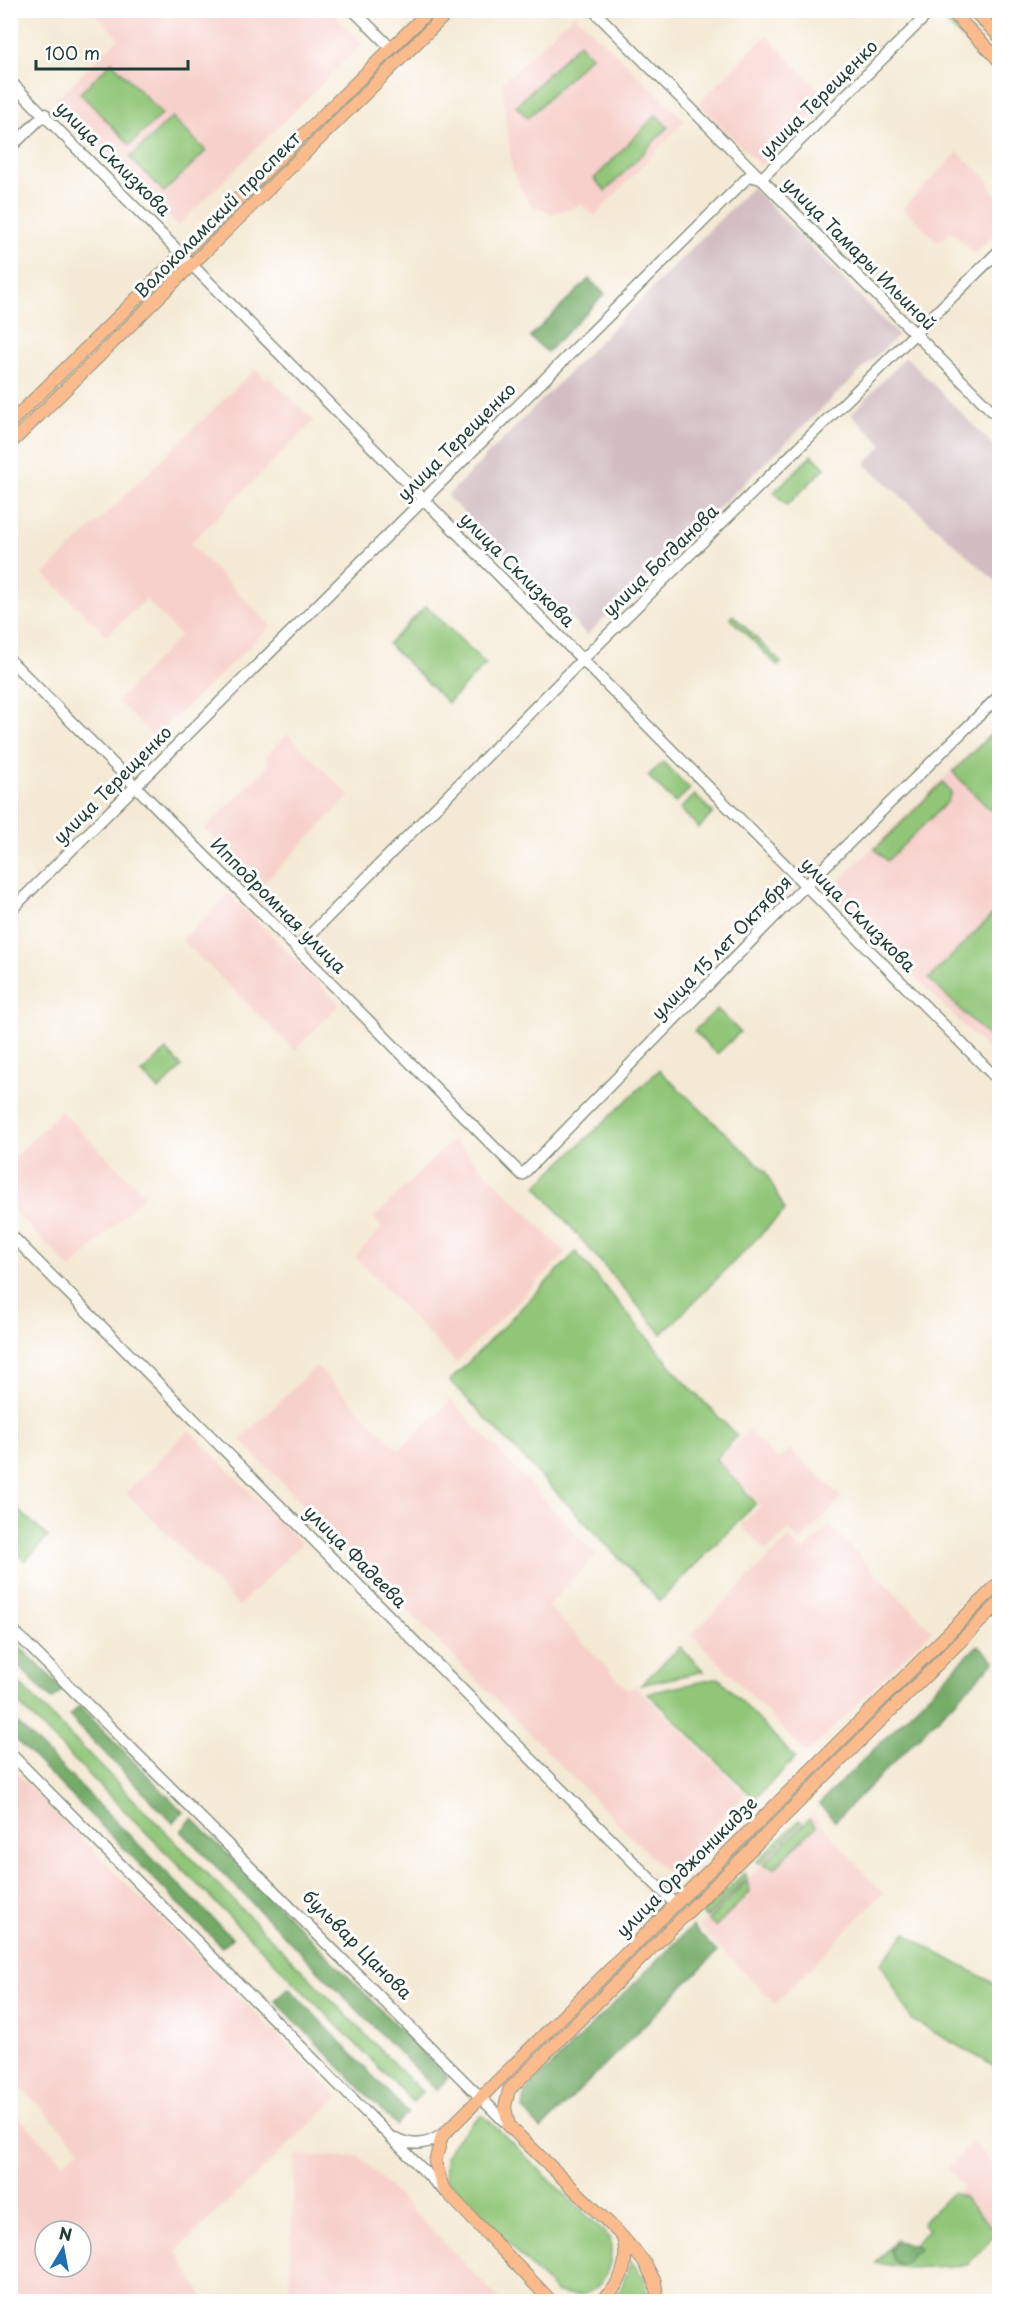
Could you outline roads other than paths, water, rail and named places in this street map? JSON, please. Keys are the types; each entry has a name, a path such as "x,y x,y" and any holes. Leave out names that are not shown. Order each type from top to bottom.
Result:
{"main road":[{"name":"Волоколамский проспект","path":"10,423 430,10"},
{"name":"Волоколамский проспект","path":"10,444 450,10"},
{"path":"950,10 999,61"},
{"path":"974,10 999,37"},
{"name":"улица Орджоникидзе","path":"444,2191 437,2177 435,2162 437,2147 444,2133 999,1582"},
{"name":"улица Орджоникидзе","path":"509,2126 505,2107 510,2088 999,1602"},
{"path":"812,1788 816,1777 813,1768"},
{"name":"бульвар Цанова","path":"509,2126 622,2237 649,2269 655,2282 658,2301"},
{"path":"444,2191 552,2301"},
{"path":"598,2301 614,2288 622,2274 626,2258 622,2237"}],"street":[{"path":"353,10 391,48"},
{"name":"улица Тамары Ильиной","path":"593,10 999,419"},
{"name":"улица Терещенко","path":"10,911 423,498 749,177 761,179 932,10"},
{"name":"улица Склизкова","path":"10,81 999,1082"},
{"path":"10,148 45,114"},
{"name":"улица Богданова","path":"297,948 583,660 999,250"},
{"name":"Ипподромная улица","path":"10,660 522,1175"},
{"name":"улица 15 лет Октября","path":"522,1175 806,886 999,695"},
{"name":"улица Фадеева","path":"10,1234 675,1904"},
{"name":"бульвар Цанова","path":"10,1627 509,2126"},
{"path":"10,1753 444,2191"},
{"path":"386,2130 400,2140 414,2144 432,2141 444,2133"}]}
